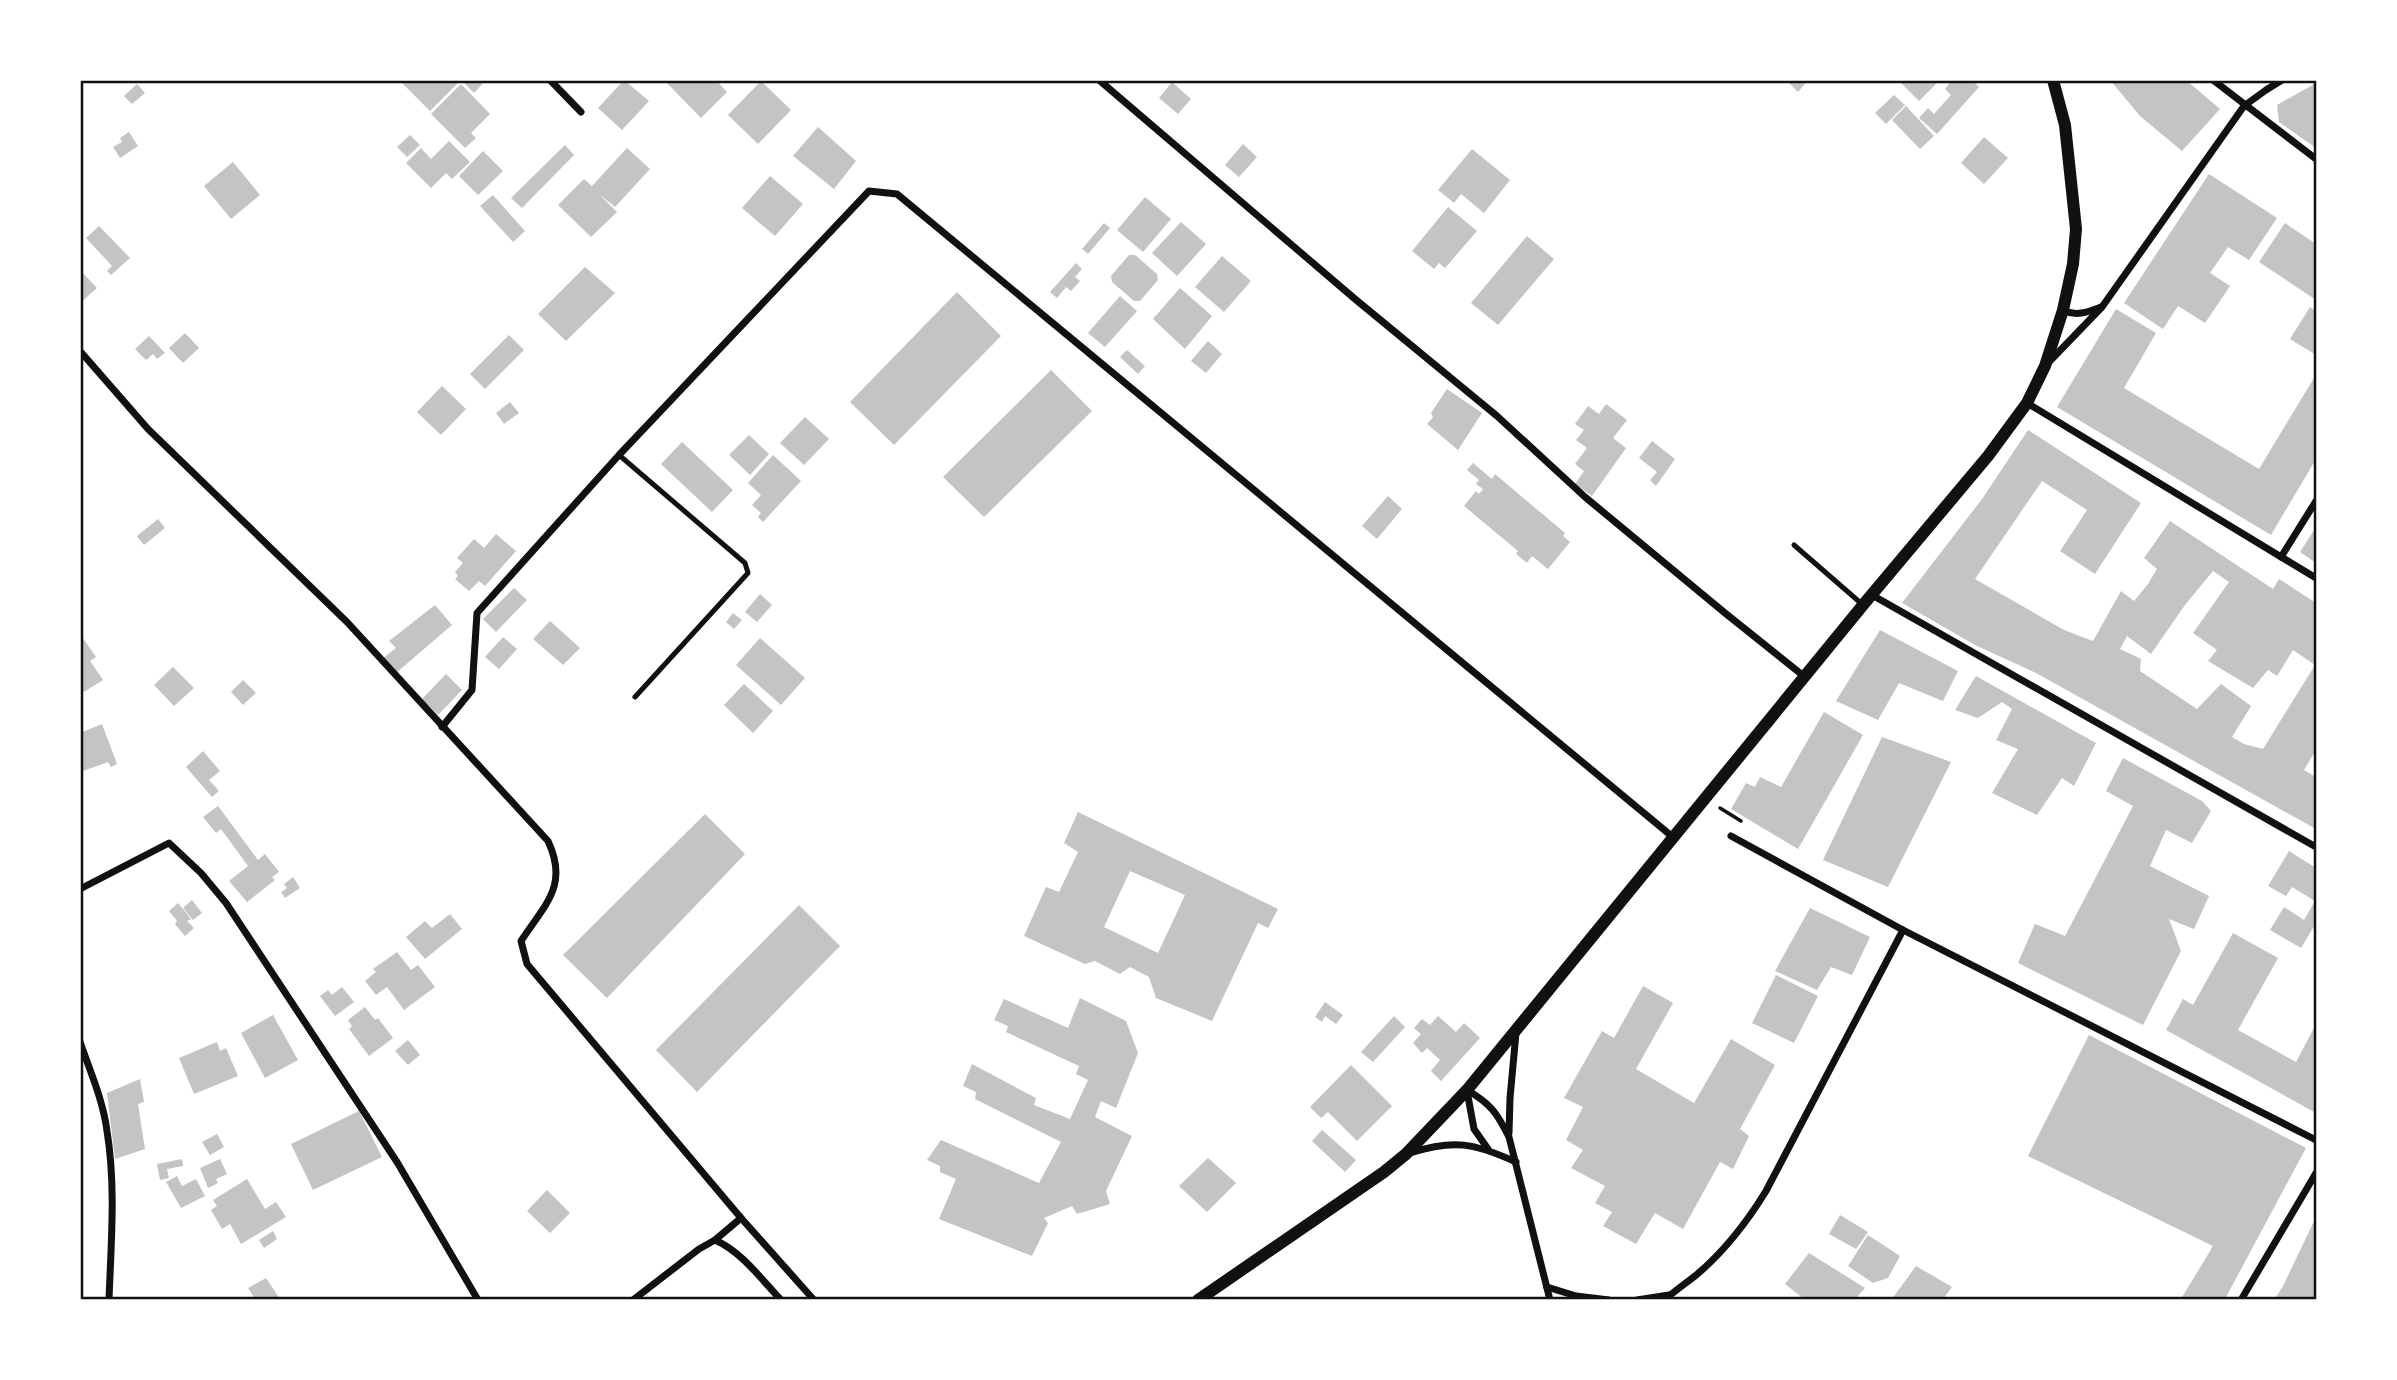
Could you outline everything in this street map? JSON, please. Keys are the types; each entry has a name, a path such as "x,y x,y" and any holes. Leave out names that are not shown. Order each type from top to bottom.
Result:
{"street":[{"path":"550,80 581,112"},
{"path":"1098,80 1344,290 1497,416 1585,497 1805,677"},
{"path":"1198,1300 1406,1154 1467,1090 1988,456 2027,403 2045,366 2063,310 2073,264 2076,229 2065,125 2053,80"},
{"path":"2213,80 2316,159"},
{"path":"2045,366 2102,307 2245,106 2283,80"},
{"path":"442,727 472,690 477,613 619,455 869,191 897,194 1674,838"},
{"path":"2063,310 2071,314 2102,307"},
{"path":"80,351 148,429 347,622 548,841 556,858 557,875 553,893 521,941 527,964 741,1218 814,1300"},
{"path":"2027,403 2316,578"},
{"path":"2281,556 2316,501"},
{"path":"1867,600 2316,847"},
{"path":"1731,836 1903,930 2316,1140"},
{"path":"80,889 169,842 201,873 226,903 397,1162 478,1300"},
{"path":"1637,1300 1667,1297 1697,1275 1748,1220 1766,1191 1903,930"},
{"path":"1509,1137 1516,1031"},
{"path":"80,1042 107,1130 112,1187 109,1300"},
{"path":"1467,1090 1492,1107 1509,1137 1550,1300"},
{"path":"1467,1090 1474,1129 1488,1149"},
{"path":"1406,1154 1438,1144 1461,1144 1488,1149 1516,1163"},
{"path":"2241,1300 2316,1173"},
{"path":"633,1300 741,1218"},
{"path":"715,1240 734,1252 780,1300"},
{"path":"1547,1287 1576,1296 1609,1300"}],"lane":[{"path":"619,455 745,563 748,573 635,697"},
{"path":"1794,545 1867,600"}],"path":[{"path":"1720,808 1741,821"}],"building":[{"path":"399,80 455,80 458,83 430,111"},
{"path":"461,80 486,80 474,93"},
{"path":"624,80 649,101 622,130 598,108"},
{"path":"664,80 716,80 727,92 701,118"},
{"path":"1786,80 1808,80 1798,92"},
{"path":"1898,80 1932,80 1936,84 1919,101"},
{"path":"1952,80 1972,80 1979,87 1937,134 1919,118 1928,108 1934,114 1951,95 1945,89"},
{"path":"2110,80 2186,80 2220,109 2182,151 2140,116"},
{"path":"761,81 791,110 758,144 728,115"},
{"path":"1172,82 1191,99 1178,114 1159,98"},
{"path":"2316,83 2316,148 2279,122 2277,105"},
{"path":"137,84 145,93 132,104 124,96"},
{"path":"461,84 490,114 471,133 476,138 465,148 431,114"},
{"path":"1894,95 1905,105 1886,124 1875,113"},
{"path":"1906,106 1934,136 1920,149 1892,120"},
{"path":"818,127 856,161 834,189 793,156"},
{"path":"129,132 138,146 120,158 113,147 122,142 120,138"},
{"path":"410,135 420,145 407,157 397,147"},
{"path":"1984,137 2008,158 1984,184 1961,163"},
{"path":"449,141 470,162 452,179 446,173 431,188 406,163 421,148 431,159"},
{"path":"1243,144 1257,157 1239,177 1225,165"},
{"path":"565,145 574,155 522,208 511,198"},
{"path":"627,148 650,169 615,207 599,194 617,212 591,237 558,205 584,179 592,186"},
{"path":"1472,149 1510,180 1484,213 1461,194 1454,203 1438,190"},
{"path":"483,151 503,171 478,195 459,176"},
{"path":"233,162 260,195 231,219 204,186"},
{"path":"2209,174 2277,218 2249,260 2228,247 2210,273 2230,286 2205,323 2178,306 2163,329 2124,303"},
{"path":"770,176 803,204 775,236 742,208"},
{"path":"493,195 525,231 513,242 480,206"},
{"path":"1145,197 1171,219 1143,252 1117,230"},
{"path":"1448,207 1477,231 1445,268 1439,263 1434,269 1412,251"},
{"path":"1181,222 1206,244 1177,276 1152,253"},
{"path":"1104,223 1110,228 1088,254 1082,249"},
{"path":"2285,223 2316,244 2316,300 2259,262"},
{"path":"99,226 130,258 111,275 107,271 112,266 86,238"},
{"path":"1527,236 1554,259 1498,325 1471,303"},
{"path":"1129,255 1135,255 1157,274 1158,280 1140,301 1134,301 1112,282 1111,276"},
{"path":"1222,256 1251,281 1224,312 1195,287"},
{"path":"1076,263 1082,269 1075,277 1080,281 1071,291 1066,287 1057,298 1050,292"},
{"path":"585,267 615,293 566,341 538,314"},
{"path":"80,270 97,288 80,303"},
{"path":"1180,288 1212,316 1185,349 1153,319"},
{"path":"957,292 1001,336 894,445 850,402"},
{"path":"1120,296 1137,311 1105,347 1088,333"},
{"path":"2310,307 2316,311 2316,355 2290,339"},
{"path":"2116,309 2156,333 2124,388 2259,469 2314,378 2316,379 2316,459 2271,535 2057,407"},
{"path":"185,333 199,348 183,363 169,348"},
{"path":"509,335 524,350 485,389 470,374"},
{"path":"149,336 165,353 157,359 153,354 146,360 135,349"},
{"path":"1208,341 1222,354 1206,373 1191,361"},
{"path":"1127,350 1145,366 1138,374 1120,357"},
{"path":"1051,370 1092,411 984,517 943,477"},
{"path":"442,386 466,409 441,435 417,412"},
{"path":"1447,389 1482,413 1458,450 1427,424"},
{"path":"510,402 519,413 504,424 496,413"},
{"path":"1606,404 1627,420 1613,438 1626,448 1592,496 1575,484 1584,471 1575,464 1587,448 1576,440 1584,430 1575,424 1588,406 1599,414"},
{"path":"805,417 829,439 804,465 780,443"},
{"path":"2028,430 2141,503 2095,574 2060,551 2087,510 2042,481 1975,579 2064,630 2093,641 2121,591 2134,601 2148,584 2157,569 2144,558 2170,521 2273,589 2279,579 2316,603 2316,750 2304,770 2316,777 2316,829 2036,673 1975,645 1902,603 1982,499","holes":["2213,571 2229,582 2193,633 2217,650 2208,661 2253,688 2268,670 2277,676 2293,650 2315,665 2263,749 2244,744 2232,737 2251,706 2221,684 2197,709 2140,671 2141,659 2120,649 2127,636 2151,654"]},
{"path":"749,435 769,454 750,475 729,455"},
{"path":"1652,441 1675,459 1656,486 1650,480 1657,472 1639,458"},
{"path":"682,442 733,490 712,512 661,464"},
{"path":"773,455 801,481 763,522 758,517 761,513 752,505 761,495 748,483"},
{"path":"1473,463 1492,479 1495,474 1565,533 1563,536 1570,542 1548,569 1532,556 1527,563 1516,554 1518,551 1464,506 1476,491 1479,494 1483,489 1476,484 1479,480 1467,470"},
{"path":"1388,496 1402,509 1377,539 1362,526"},
{"path":"158,519 165,528 144,545 137,536"},
{"path":"2316,527 2316,563 2300,552"},
{"path":"496,534 516,551 485,586 479,581 469,591 455,579 458,576 455,572 463,563 457,558 474,539 484,548"},
{"path":"514,588 527,600 496,632 483,619"},
{"path":"760,594 772,605 757,622 745,612"},
{"path":"435,605 452,625 396,673 382,659 396,648 389,641"},
{"path":"733,613 742,620 734,629 726,622"},
{"path":"550,621 580,648 563,665 533,639"},
{"path":"1880,630 1958,671 1943,701 1899,683 1878,720 1836,701"},
{"path":"80,634 96,657 90,661 103,680 84,692 80,687"},
{"path":"503,637 517,649 499,669 485,657"},
{"path":"760,638 805,678 781,705 736,665"},
{"path":"173,667 194,688 174,706 154,685"},
{"path":"446,674 462,690 438,715 422,699"},
{"path":"1976,676 2096,743 2074,786 2062,778 2037,815 1992,793 2018,749 1996,740 2012,709 2002,702 1978,718 1955,710"},
{"path":"243,680 256,693 243,705 231,692"},
{"path":"744,684 773,711 753,733 724,705"},
{"path":"1824,712 1863,735 1798,849 1731,809 1746,783 1755,787 1760,777 1781,787"},
{"path":"102,724 117,764 111,767 108,762 80,772 80,733"},
{"path":"1882,737 1951,762 1888,887 1823,860"},
{"path":"203,751 220,771 209,780 219,791 212,797 186,767"},
{"path":"2123,758 2202,801 2211,811 2192,843 2166,830 2150,866 2209,896 2194,929 2169,919 2181,951 2143,1025 2018,963 2035,924 2065,936 2133,806 2106,791"},
{"path":"218,806 258,860 265,854 279,872 272,877 275,880 247,902 229,881 248,866 221,829 216,833 203,817"},
{"path":"1078,812 1278,909 1268,928 1258,923 1212,1021 1156,998 1149,977 1130,967 1120,974 1095,961 1085,964 1024,936 1046,887 1059,892 1078,852 1064,843","holes":["1130,871 1185,895 1158,953 1104,927"]},
{"path":"705,814 745,854 607,998 563,955"},
{"path":"2289,851 2316,868 2316,923 2301,948 2270,930 2284,907 2304,920 2315,901 2292,887 2286,896 2268,886"},
{"path":"293,877 300,888 285,898 281,892 287,888 284,884"},
{"path":"192,900 202,913 193,920 183,908"},
{"path":"178,903 191,919 187,921 194,928 185,936 169,911"},
{"path":"799,905 840,946 697,1092 656,1050"},
{"path":"1810,908 1870,937 1852,975 1831,967 1817,990 1775,971"},
{"path":"450,914 462,929 425,959 406,937 425,921 432,928"},
{"path":"2233,933 2278,958 2238,1030 2296,1062 2316,1024 2316,1113 2166,1030 2183,999 2193,1005"},
{"path":"397,952 411,970 418,965 435,987 404,1010 387,987 376,995 365,981 376,972 373,969"},
{"path":"1776,975 1818,996 1794,1043 1752,1023"},
{"path":"1643,986 1673,1003 1636,1069 1694,1103 1731,1039 1775,1065 1740,1129 1749,1136 1733,1169 1720,1162 1683,1229 1655,1213 1636,1244 1603,1226 1612,1212 1595,1203 1605,1186 1571,1168 1583,1150 1566,1140 1583,1107 1564,1098 1602,1031 1614,1038"},
{"path":"342,987 354,1002 335,1016 320,996 328,990 332,995"},
{"path":"1080,998 1126,1021 1138,1053 1116,1108 1101,1101 1095,1117 1132,1136 1106,1191 1110,1204 1077,1214 1072,1206 1044,1218 1048,1223 1032,1256 939,1219 956,1179 940,1172 940,1166 927,1160 941,1140 1039,1183 1061,1142 975,1099 976,1092 963,1086 972,1064 1036,1098 1034,1105 1070,1119 1088,1080 1076,1074 1079,1066 1006,1032 1008,1026 994,1020 1004,999 1068,1028"},
{"path":"1325,1002 1343,1015 1336,1024 1325,1016 1322,1022 1315,1017"},
{"path":"365,1007 375,1020 378,1018 393,1038 369,1056 349,1029 352,1026 348,1020"},
{"path":"273,1015 298,1060 265,1078 241,1033"},
{"path":"1394,1016 1405,1027 1373,1062 1361,1052"},
{"path":"1438,1016 1456,1032 1464,1023 1480,1038 1441,1081 1431,1071 1440,1060 1427,1048 1422,1053 1413,1043 1421,1034 1414,1028 1422,1019 1430,1025"},
{"path":"2089,1035 2306,1148 2225,1299 2181,1299 2213,1246 2028,1156"},
{"path":"408,1040 420,1055 408,1065 395,1051"},
{"path":"217,1042 220,1051 226,1048 238,1076 194,1094 179,1058"},
{"path":"1351,1065 1392,1106 1357,1141 1328,1112 1321,1118 1310,1107"},
{"path":"140,1079 144,1102 138,1104 145,1149 115,1159 107,1093"},
{"path":"359,1111 382,1157 313,1190 291,1144"},
{"path":"1322,1130 1356,1160 1345,1172 1312,1141"},
{"path":"217,1134 224,1147 210,1155 202,1142"},
{"path":"1208,1158 1236,1183 1207,1212 1179,1186"},
{"path":"182,1159 183,1166 167,1169 169,1178 160,1180 157,1164"},
{"path":"220,1159 227,1174 216,1179 218,1183 208,1188 200,1168"},
{"path":"177,1176 182,1186 196,1179 205,1196 181,1208 166,1182"},
{"path":"247,1179 265,1209 276,1202 286,1217 241,1244 230,1224 222,1229 211,1210 217,1206 213,1200"},
{"path":"547,1190 570,1213 550,1233 527,1211"},
{"path":"1840,1215 1868,1232 1856,1249 1829,1234"},
{"path":"2316,1217 2316,1299 2275,1299 2284,1284"},
{"path":"273,1231 277,1239 264,1248 259,1240"},
{"path":"1868,1235 1900,1256 1888,1278 1873,1283 1848,1266"},
{"path":"1809,1253 1865,1288 1855,1299 1804,1299 1785,1284"},
{"path":"1916,1266 1952,1287 1943,1299 1892,1299"},
{"path":"266,1278 280,1299 255,1299 248,1288"}]}
